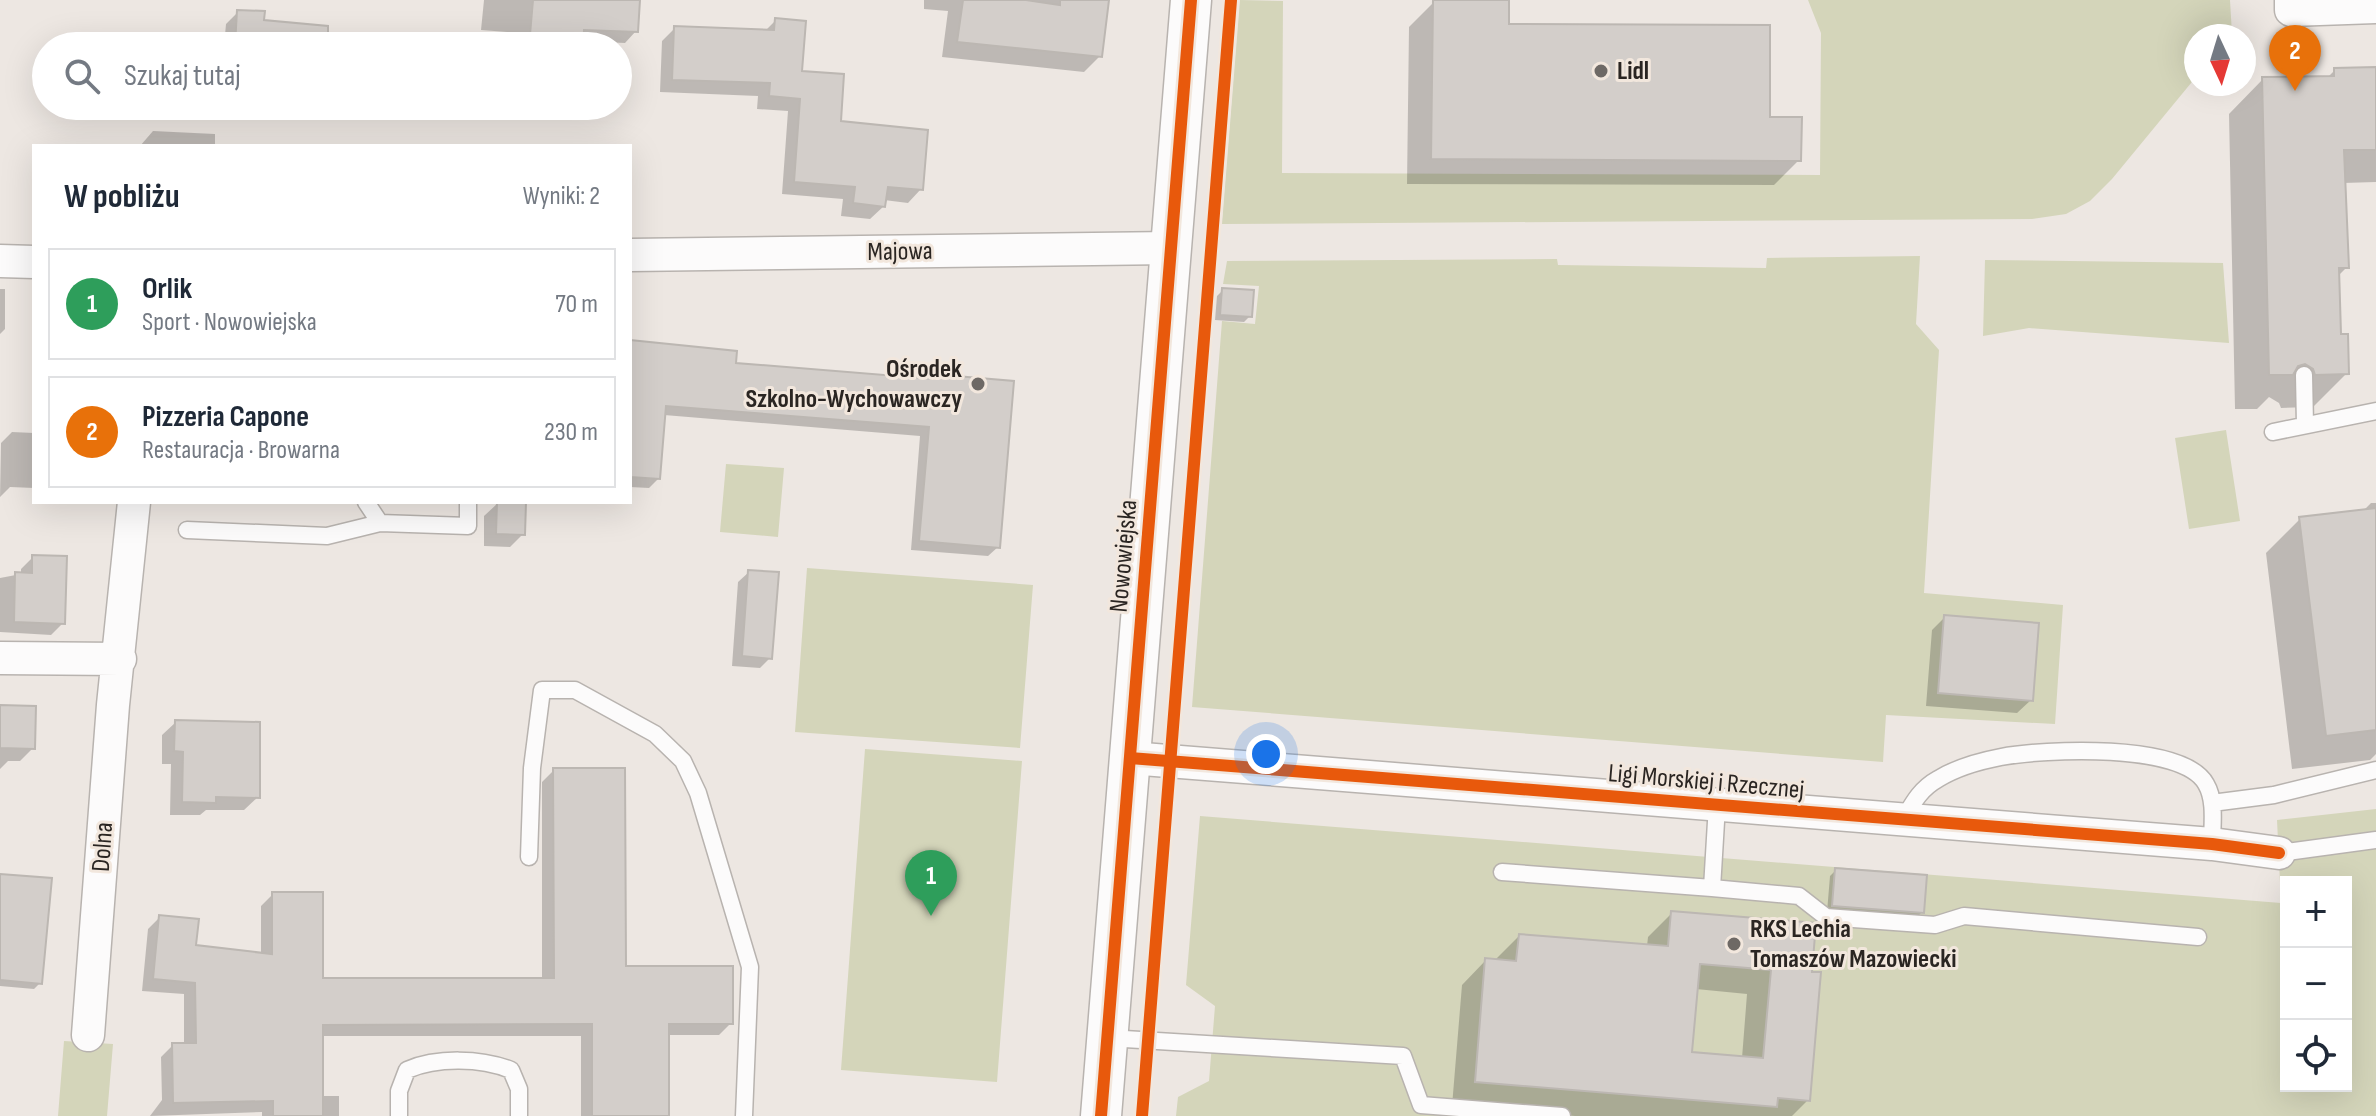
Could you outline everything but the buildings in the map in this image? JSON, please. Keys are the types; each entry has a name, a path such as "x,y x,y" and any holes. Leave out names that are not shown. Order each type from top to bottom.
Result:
{"street":[{"name":"Nowowiejska","path":"1101,1116 1191,0"},
{"path":"2291,0 2291,10 2376,7"},
{"name":"Majowa","path":"632,255 1171,248"},
{"path":"0,261 32,262"},
{"name":"Dolna","path":"88,1035 134,504"},
{"path":"0,658 120,659"},
{"name":"Ligi Morskiej i Rzecznej","path":"1130,758 2212,844 2279,853"}],"lane":[{"path":"2304,375 2305,425"},
{"path":"2273,432 2376,411"},
{"path":"367,504 380,523"},
{"path":"187,530 327,536 380,523 468,526 468,504"},
{"path":"529,857 532,768 542,690 575,690 655,734 683,761 698,793 750,967 744,1116"},
{"path":"1903,820 1921,790 1939,778 2002,757 2048,753 2167,758 2191,767 2206,783 2212,803 2212,844"},
{"path":"2212,803 2274,795 2376,770"},
{"path":"1712,888 1717,805"},
{"path":"2279,853 2376,840"},
{"path":"1502,872 1799,896 1826,917 1935,925 1964,916 2198,937"},
{"path":"1108,1038 1403,1056 1421,1105 1562,1116"},
{"path":"399,1116 399,1091 407,1070 425,1062 491,1062 511,1070 519,1089 519,1116"}],"green space":[{"path":"1240,0 1283,1 1282,173 1820,175 1821,33 1808,0 2230,0 2231,24 2184,24 2184,92 2112,179 2090,201 2066,214 2032,219 1222,224"},
{"path":"1920,256 1916,324 1939,350 1924,593 2063,605 2055,724 1886,715 1883,762 1192,707 1222,321 1255,324 1259,286 1223,284 1227,261 1557,259 1558,265 1766,268 1767,258"},
{"path":"1985,260 2223,263 2229,343 2029,328 1983,336"},
{"path":"2226,430 2240,521 2189,529 2175,438"},
{"path":"726,464 784,468 778,537 720,532"},
{"path":"807,568 1033,585 1020,748 795,732"},
{"path":"865,749 1022,761 997,1082 841,1070"},
{"name":"RKS Lechia Tomaszów Mazowiecki","path":"2376,809 2376,1116 1176,1116 1178,1097 1209,1081 1215,1006 1186,985 1200,816 2280,903 2280,1092 2352,1092 2352,876 2280,876 2280,882 2277,820"},
{"path":"64,1041 113,1044 107,1116 58,1116"}],"cycle path":[{"path":"1101,1116 1191,0"},
{"path":"1142,1116 1231,0"},
{"path":"1130,758 2212,844 2279,853"}],"place":[{"name":"Lidl","path":"1601,71"},
{"name":"Pizzeria Capone","path":"2295,91"},
{"name":"Ośrodek Szkolno-Wychowawczy","path":"978,384"},
{"name":"Orlik","path":"931,916"},
{"name":"RKS Lechia Tomaszów Mazowiecki","path":"1734,944"}]}
